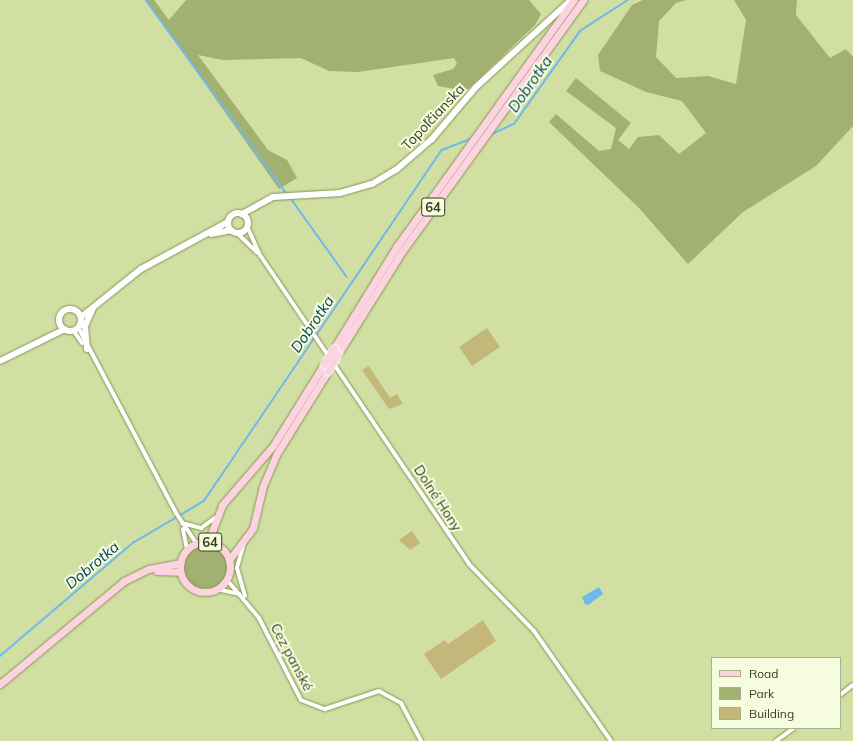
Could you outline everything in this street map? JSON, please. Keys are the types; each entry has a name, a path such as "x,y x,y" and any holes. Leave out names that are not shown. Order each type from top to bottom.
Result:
{"main road":[{"name":"64","path":"227,580 229,560 253,528 264,486 276,456 328,371 336,351 397,246 572,0"},
{"name":"64","path":"208,542 218,514 228,496 273,446 324,364 336,351 403,250 583,0"},
{"name":"64","path":"142,572 180,572 180,563 187,549 196,543 208,542 221,548 229,560"},
{"name":"64","path":"0,684 108,592 142,572 180,563"},
{"path":"180,572 194,590 217,590 227,580"}],"street":[{"name":"Topoľčianska","path":"228,222 233,214 242,214 273,197 351,191 398,169 432,139 476,87 572,0"},
{"path":"210,234 234,232 247,226 242,214"},
{"path":"76,328 81,317 97,302 158,258 210,234 228,222 234,232"},
{"name":"Dolné Hony","path":"247,226 260,255 321,342 473,570 534,630 611,741"},
{"name":"Dolné Hony","path":"234,232 260,255"},
{"path":"49,334 60,322 64,311 76,311 97,302"},
{"path":"87,349 85,326 97,302"},
{"path":"76,311 81,317"},
{"path":"60,322 65,329"},
{"path":"76,328 181,522 196,543"},
{"path":"0,361 49,334 65,329 76,328"},
{"path":"181,522 201,528 218,514"},
{"path":"181,522 187,549"},
{"path":"245,540 237,568 246,599"},
{"path":"227,580 246,599"},
{"path":"217,590 234,590 246,599"},
{"name":"Cez panské","path":"246,599 301,700 325,708 379,691 401,703 421,741"},
{"path":"841,694 853,685"},
{"path":"776,741 793,729"}],"green space":[{"path":"146,0 154,0 169,20 186,0 529,0 541,14 535,25 466,91 438,86 433,75 453,69 457,64 454,58 358,72 329,71 301,58 223,60 198,55 268,150 287,160 297,178 279,189"},
{"path":"643,0 686,0 676,3 659,21 656,57 676,78 708,76 736,84 746,20 734,0 797,0 796,15 830,58 846,49 853,57 853,126 816,166 743,212 688,264 639,208 549,122 556,114 599,151 611,149 616,128 566,91 576,78 631,123 618,140 629,149 638,137 659,135 679,154 706,133 682,101 646,92 600,71 598,55 632,5"},
{"path":"205,545 217,549 223,555 227,567 223,579 217,585 205,589 193,585 187,579 183,567 187,555 193,549"}],"water":[{"path":"599,587 603,594 588,605 585,604 582,597"}],"building":[{"path":"487,328 500,347 472,366 459,347"},
{"path":"369,366 390,398 397,394 403,404 389,409 362,370"},
{"path":"412,531 420,543 410,550 399,540"},
{"path":"483,620 496,641 441,679 424,654 445,640 448,644"}],"waterway":[{"path":"146,0 286,193"},
{"name":"Dobrotka","path":"490,135 514,124 580,31 628,0"},
{"name":"Dobrotka","path":"0,656 133,543 204,501 442,150 470,139"},
{"path":"290,197 347,277"}]}
